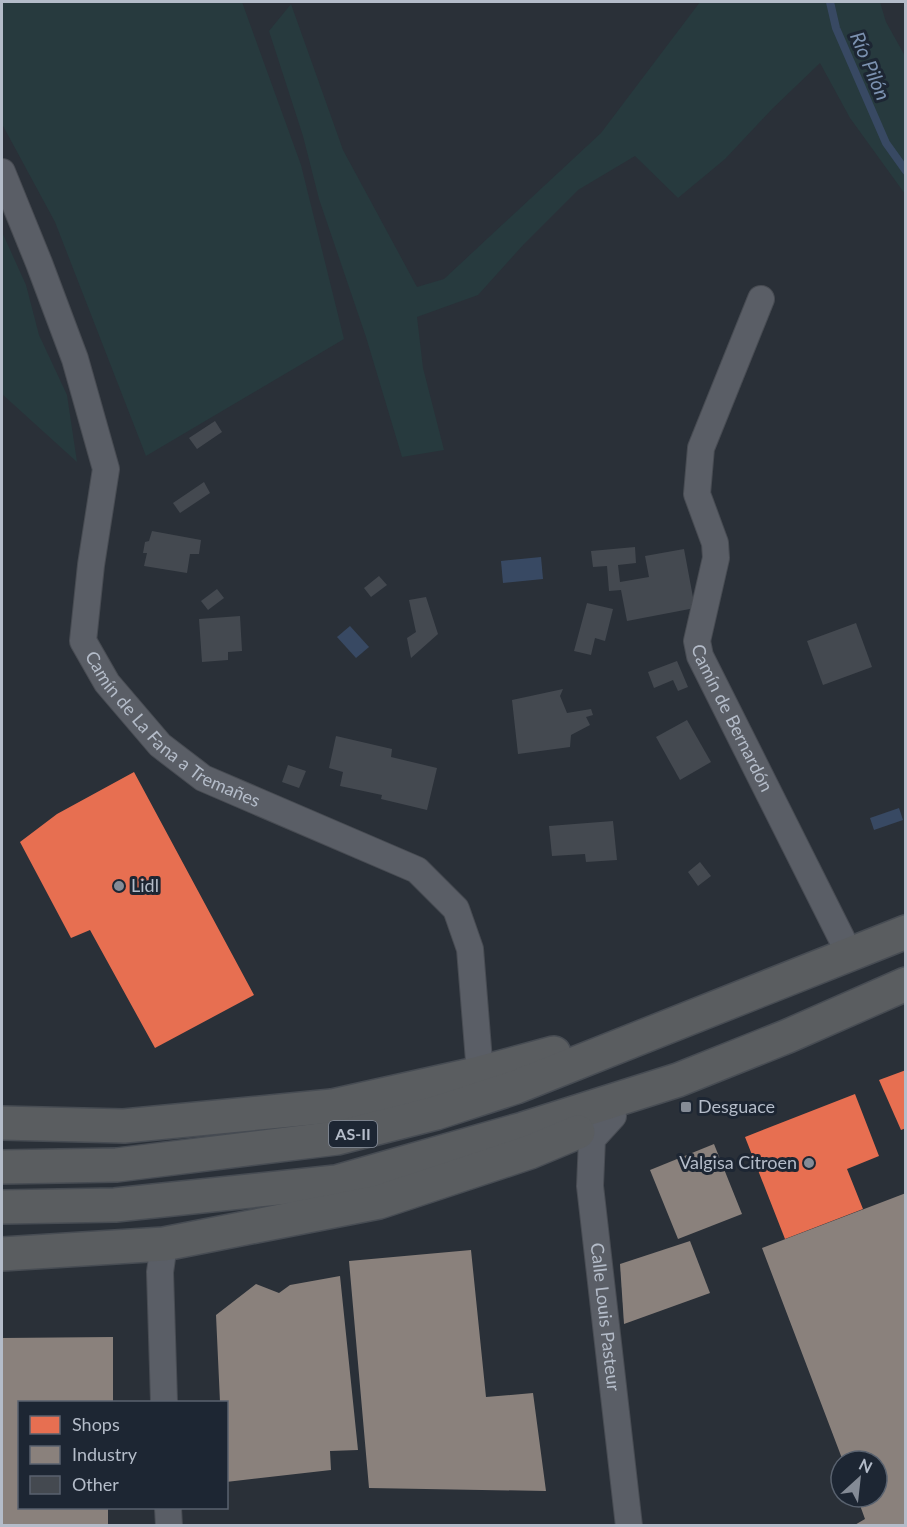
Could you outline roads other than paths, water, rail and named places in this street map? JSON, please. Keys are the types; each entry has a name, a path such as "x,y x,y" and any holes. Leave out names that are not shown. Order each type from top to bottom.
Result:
{"highway":[{"name":"AS-II","path":"2,1167 117,1164 337,1138 436,1113 516,1088 686,1018 906,932"},
{"name":"AS-II","path":"2,1207 115,1204 336,1182 523,1129 678,1080 788,1036 906,984"},
{"path":"2,1123 124,1126 332,1106 480,1073 686,1018"},
{"path":"2,1254 164,1244 379,1202 530,1152 613,1116 678,1080"}],"street":[{"name":"Camín de La Fana a Tremañes","path":"2,172 75,359 106,469 91,565 83,641 107,683 160,745 203,778 417,870 456,909 470,948 480,1073"},
{"name":"Camín de Bernardón","path":"761,299 701,448 697,495 715,543 716,558 697,641 700,656 850,955"},
{"name":"Calle Louis Pasteur","path":"613,1116 592,1138 591,1186 629,1526"},
{"path":"164,1244 160,1272 164,1401"},
{"path":"168,1509 169,1526"}],"water":[{"path":"541,557 543,579 503,583 501,561"},
{"path":"350,626 369,647 356,658 337,637"},
{"path":"899,808 903,820 874,830 870,818"}],"waterway":[{"name":"Río Pilón","path":"830,2 836,28 886,143 906,171"}],"place":[{"name":"Lidl","path":"119,886"},
{"name":"Desguace","path":"686,1107"},
{"name":"Valgisa Citroen","path":"809,1163"}]}
